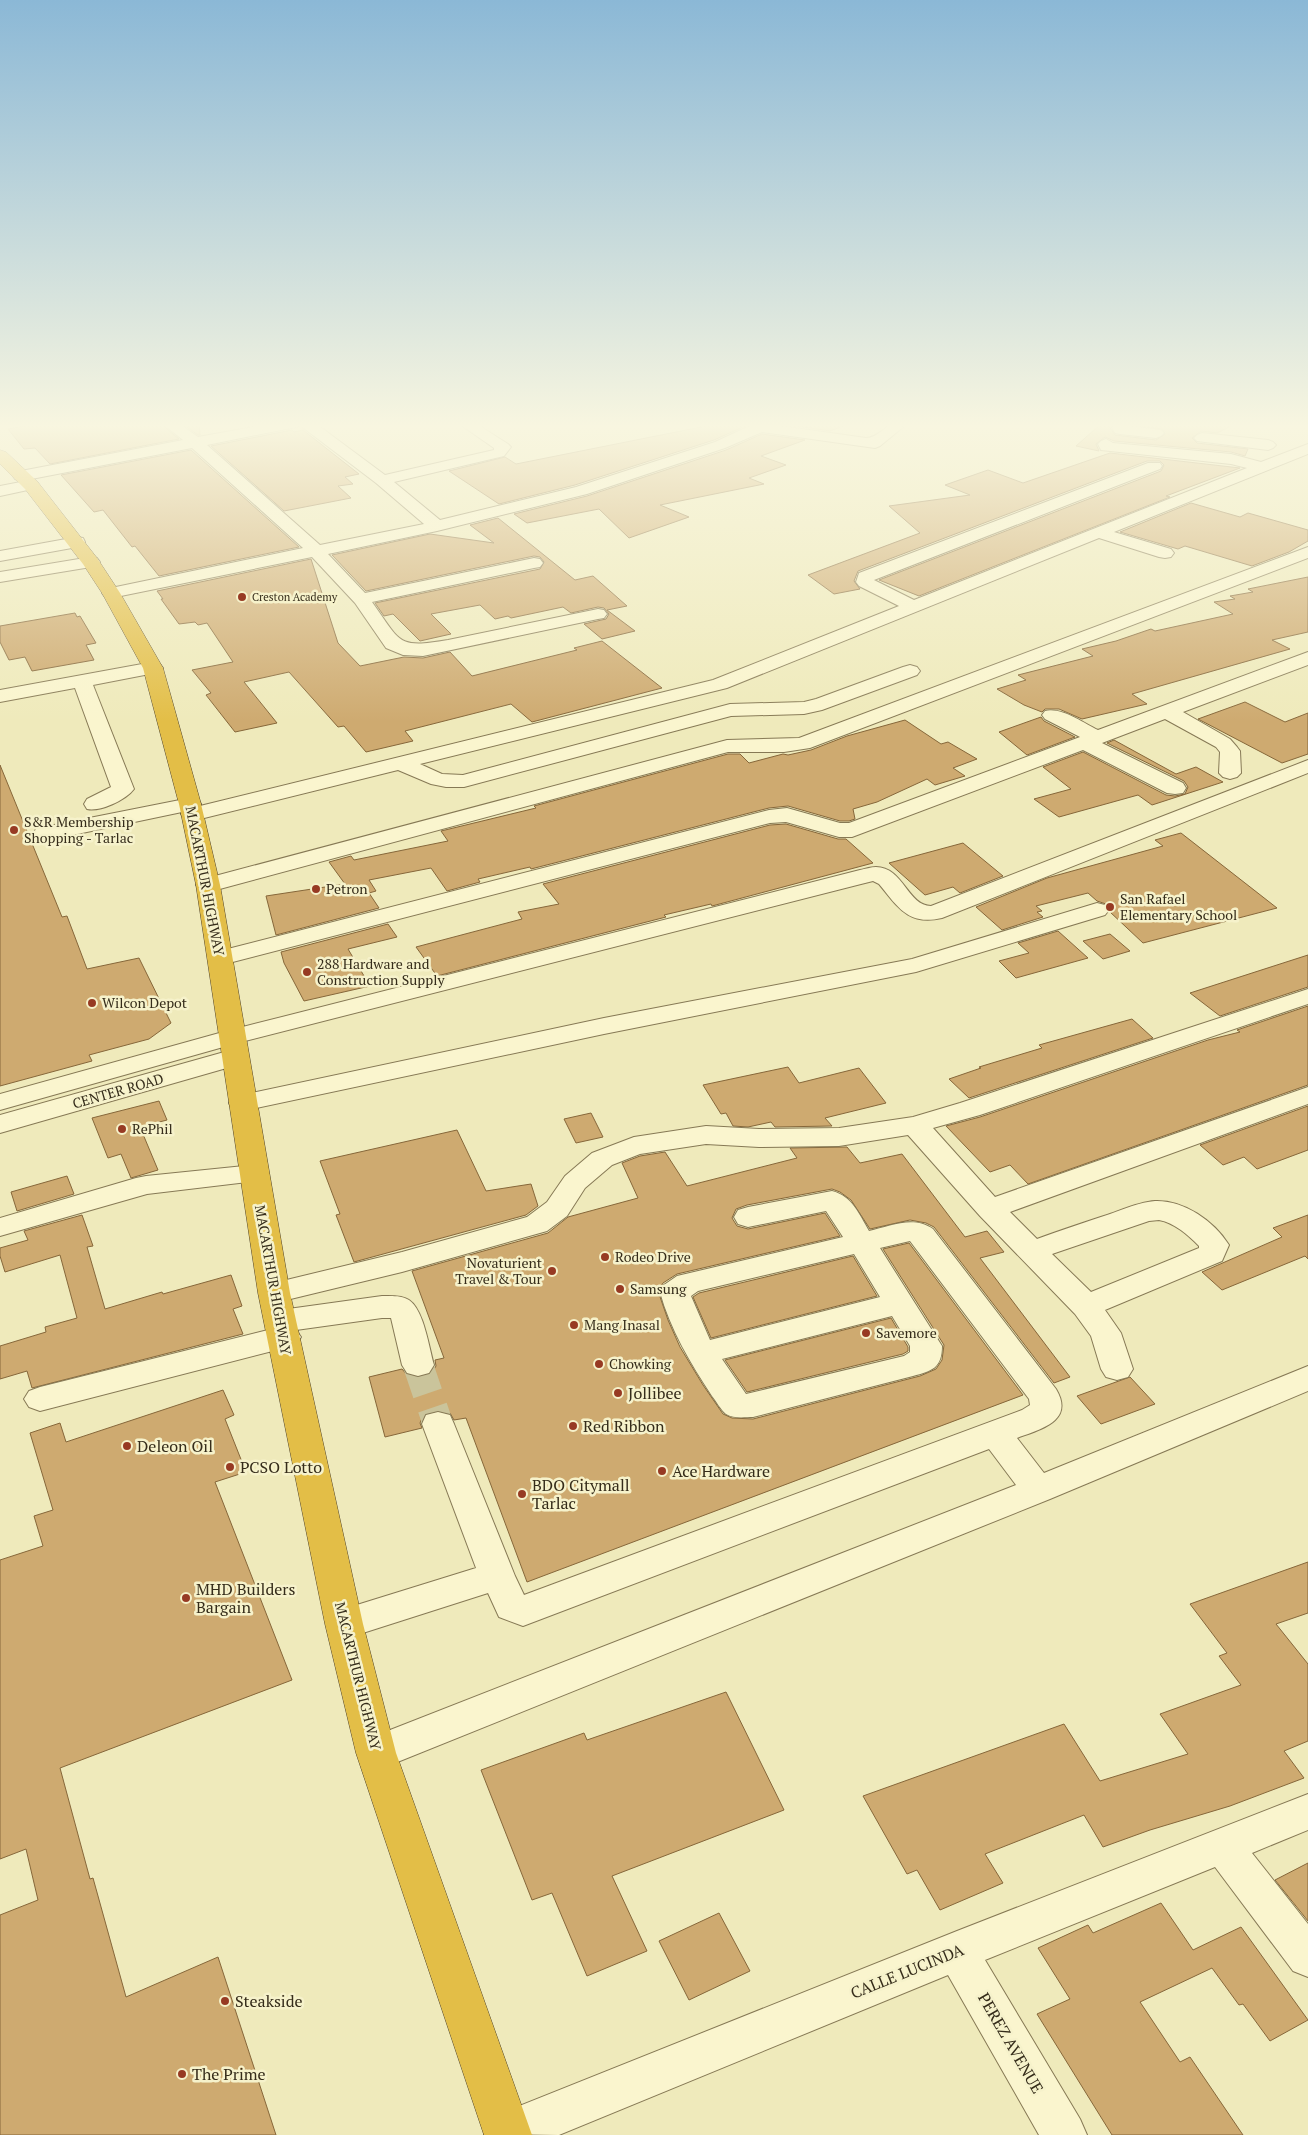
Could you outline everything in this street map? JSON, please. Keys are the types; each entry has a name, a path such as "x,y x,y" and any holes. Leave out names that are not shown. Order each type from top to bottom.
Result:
{"highway":[{"name":"MACARTHUR HIGHWAY","path":"56,523 84,552 111,593 153,668 191,809 208,885 221,958 242,1103 288,1366 305,1434 344,1624 376,1753 508,2134"}],"street":[{"path":"285,523 315,550 361,599 393,644 404,650 423,650 448,646 598,614"},
{"path":"433,523 437,526"},
{"path":"111,593 450,523"},
{"path":"907,611 883,602 881,591 865,582 865,577 1007,523"},
{"path":"44,834 191,809 401,763 707,688 907,611 1125,523"},
{"path":"1099,533 1165,553"},
{"path":"0,556 84,552"},
{"path":"0,577 84,552"},
{"path":"208,885 727,746 747,744 785,747 803,744 1308,552"},
{"path":"361,599 534,563"},
{"path":"221,958 769,816 787,815 839,830 852,830 1308,658"},
{"path":"0,696 153,668"},
{"path":"401,763 435,780 448,783 464,781 730,710 804,708 822,704 910,671"},
{"path":"82,681 123,790 95,804"},
{"path":"1168,712 1223,743 1230,751 1230,773"},
{"path":"1052,715 1175,788"},
{"path":"0,1102 234,1047 860,876 876,874 887,879 911,908 921,913 934,913 1308,766"},
{"path":"242,1103 604,1026 916,965 1097,910"},
{"path":"40,1399 280,1317 402,1262 536,1224 557,1209 575,1182 602,1159 634,1146 706,1135 760,1138 839,1136 915,1125 970,1109 1308,996"},
{"name":"CENTER ROAD","path":"0,1124 234,1047"},
{"path":"990,1209 1308,1095"},
{"path":"915,1125 990,1209 1086,1306 1106,1333 1117,1369"},
{"path":"2,1228 146,1185 254,1174"},
{"path":"438,1424 497,1576 512,1607 523,1611 995,1433 1033,1418 1046,1410 1039,1390 923,1236 916,1231 905,1232 862,1242 688,1283 675,1292 678,1306 703,1353 729,1396 738,1406 753,1405 913,1366 926,1358 926,1346 898,1303 862,1242 839,1206 832,1200 748,1217"},
{"path":"1031,1251 1145,1212 1161,1211 1174,1214 1207,1234 1214,1245 1212,1254 1086,1306"},
{"path":"703,1353 898,1303"},
{"path":"280,1317 398,1307 405,1315 418,1364"},
{"path":"376,1753 1038,1490 1308,1378"},
{"path":"995,1433 1038,1490"},
{"path":"344,1624 497,1576"},
{"name":"CALLE LUCINDA","path":"508,2134 957,1951 1308,1812"},
{"path":"1223,1846 1308,1957"},
{"name":"PEREZ AVENUE","path":"957,1951 1064,2135"}],"building":[{"path":"113,523 272,523 299,547 159,576 135,546 132,547"},
{"path":"479,523 504,523 575,580 593,576 627,606 607,610 635,631 602,639 584,624 606,619 609,614 604,608 598,607 571,613 563,607 511,618 508,616 495,619 480,605 431,614 451,634 420,641 393,614 384,616 375,603 540,569 544,562 540,557 534,556 366,591 332,555 430,534 494,543 470,525"},
{"path":"613,523 673,523 629,538"},
{"path":"908,523 985,523 858,571 854,581 860,589 834,594 808,575 920,533"},
{"path":"1027,523 1105,523 919,596 879,580"},
{"path":"1143,523 1282,523 1308,530 1308,541 1289,552 1252,566 1185,546 1178,549 1120,532"},
{"path":"311,559 338,643 360,666 404,657 423,658 450,652 472,676 577,650 574,648 602,641 662,688 532,722 511,704 405,731 413,741 366,752 344,726 338,727 289,672 244,682 277,723 235,732 206,695 211,693 192,670 233,662 207,623 198,625 195,622 179,624 157,591"},
{"path":"1308,577 1308,632 1272,640 1290,649 1132,694 1147,704 1082,719 1059,709 1045,709 1042,712 1024,705 997,689 1026,680 1018,675 1093,656 1082,649 1116,641 1151,629 1155,631 1233,614 1214,602 1235,599 1230,596 1253,592 1248,589"},
{"path":"75,613 77,617 80,616 96,643 86,645 94,660 32,671 25,657 9,660 0,642 0,626"},
{"path":"1245,702 1285,722 1308,713 1308,754 1282,763 1198,719"},
{"path":"1041,717 1044,721 1075,737 1027,755 999,732"},
{"path":"905,720 941,744 948,742 977,759 953,768 965,776 935,785 927,779 877,802 853,809 855,819 849,821 840,821 788,806 769,808 531,869 530,867 478,879 480,882 447,891 431,868 369,880 376,891 369,893 379,908 276,935 266,896 345,884 329,862 351,856 354,860 448,841 441,831 536,808 534,806 728,754 740,754 749,763 783,754 788,755 811,750 847,736"},
{"path":"1114,740 1176,774 1196,767 1223,782 1152,805 1138,795 1059,817 1034,799 1071,789 1043,767 1083,752 1166,795 1185,794 1188,787 1184,781 1107,743"},
{"name":"Wilcon Depot","path":"0,765 62,917 67,916 87,969 139,958 171,1023 149,1039 89,1055 92,1061 0,1086"},
{"path":"786,824 838,839 846,839 873,863 712,906 711,904 664,915 666,917 437,976 416,947 522,919 518,912 559,904 543,884 770,825"},
{"path":"1181,833 1277,908 1143,943 1110,912 1106,904 1097,901 1088,893 1036,906 1042,911 1037,912 1043,917 1002,930 976,907 1047,878 1163,846 1155,840"},
{"path":"963,843 1003,876 960,893 953,887 925,895 889,863"},
{"path":"388,924 397,937 348,949 370,986 304,1001 284,963 281,952"},
{"path":"1058,931 1088,958 1016,978 999,961 1029,953 1018,943"},
{"path":"1110,934 1130,951 1103,959 1083,941"},
{"path":"1308,955 1308,987 1220,1016 1190,993"},
{"path":"1308,1006 1308,1085 1028,1184 1010,1165 990,1172 946,1126 980,1117 1208,1040 1240,1032 1237,1030"},
{"path":"1132,1019 1153,1038 969,1098 949,1079 981,1068 979,1067 1042,1048 1039,1045"},
{"path":"788,1067 799,1083 859,1068 886,1103 825,1118 832,1126 775,1127 771,1122 748,1127 733,1126 726,1113 721,1114 703,1085"},
{"path":"159,1101 167,1120 140,1127 158,1170 131,1178 121,1154 108,1158 92,1118"},
{"path":"1308,1106 1308,1150 1257,1169 1244,1157 1223,1165 1200,1145"},
{"path":"591,1113 603,1137 576,1143 564,1119"},
{"path":"457,1130 486,1191 531,1184 538,1206 526,1215 354,1262 336,1215 340,1214 320,1161"},
{"path":"847,1147 860,1163 902,1154 965,1237 987,1231 1004,1252 980,1258 1070,1377 1054,1383 934,1227 926,1223 910,1220 870,1229 851,1200 832,1189 747,1205 736,1209 732,1218 737,1226 748,1229 825,1213 840,1236 677,1274 663,1283 658,1291 680,1347 723,1414 732,1418 753,1419 920,1376 936,1369 942,1360 944,1345 883,1249 909,1243 1023,1395 527,1582 466,1418 454,1420 450,1413 438,1410 424,1414 420,1423 422,1428 385,1437 369,1377 402,1369 407,1375 418,1378 431,1374 436,1366 435,1360 444,1358 412,1271 548,1233 568,1217 638,1198 622,1163 640,1156 665,1152 687,1186 797,1158 790,1148"},
{"path":"67,1176 74,1194 17,1211 11,1192"},
{"path":"82,1215 93,1246 87,1247 105,1309 162,1292 163,1294 231,1275 242,1306 233,1309 243,1334 32,1388 27,1371 0,1379 0,1346 46,1332 45,1327 77,1318 60,1255 5,1272 0,1256 0,1248 28,1240 24,1231"},
{"path":"1308,1215 1308,1259 1305,1256 1222,1290 1202,1272 1282,1237 1273,1228"},
{"path":"853,1256 877,1296 711,1338 693,1297 699,1293"},
{"path":"891,1318 908,1347 908,1351 903,1354 747,1392 725,1360"},
{"path":"1130,1377 1155,1404 1101,1424 1077,1396"},
{"path":"223,1390 234,1415 225,1419 246,1472 215,1482 292,1680 60,1768 90,1879 93,1878 126,1997 218,1957 276,2135 0,2135 0,1915 38,1900 26,1849 0,1859 0,1560 43,1546 34,1516 53,1510 30,1433 60,1423 66,1442"},
{"path":"1308,1562 1308,1613 1276,1624 1308,1664 1308,1741 1284,1751 1304,1778 1230,1806 1150,1830 1103,1847 1084,1815 985,1854 1003,1883 940,1910 917,1870 907,1874 863,1796 1064,1724 1100,1781 1188,1754 1160,1714 1241,1685 1219,1656 1227,1653 1190,1604"},
{"path":"726,1692 784,1810 612,1876 647,1951 587,1976 552,1893 532,1900 481,1770 584,1733 587,1740"},
{"path":"1308,1863 1308,1921 1275,1880"},
{"path":"1161,1903 1193,1950 1241,1927 1308,2020 1270,2041 1243,2004 1239,2005 1212,1968 1140,2002 1180,2062 1190,2057 1243,2135 1112,2135 1037,2014 1070,1999 1038,1948 1088,1925 1093,1933"},
{"path":"719,1913 750,1971 689,2000 659,1941"}],"tunnel":[{"path":"418,1365 438,1424"}],"place":[{"name":"Creston Academy","path":"242,597"},
{"name":"S&R Membership Shopping - Tarlac","path":"14,830"},
{"name":"Petron","path":"316,889"},
{"name":"San Rafael Elementary School","path":"1110,907"},
{"name":"288 Hardware and Construction Supply","path":"307,972"},
{"name":"Wilcon Depot","path":"92,1003"},
{"name":"RePhil","path":"122,1129"},
{"name":"Rodeo Drive","path":"605,1257"},
{"name":"Novaturient Travel & Tour","path":"552,1271"},
{"name":"Samsung","path":"620,1289"},
{"name":"Mang Inasal","path":"574,1325"},
{"name":"Savemore","path":"866,1333"},
{"name":"Chowking","path":"599,1364"},
{"name":"Jollibee","path":"618,1393"},
{"name":"Red Ribbon","path":"573,1426"},
{"name":"Deleon Oil","path":"127,1446"},
{"name":"PCSO Lotto","path":"230,1467"},
{"name":"Ace Hardware","path":"662,1471"},
{"name":"BDO Citymall Tarlac","path":"522,1494"},
{"name":"MHD Builders Bargain","path":"186,1598"},
{"name":"Steakside","path":"225,2001"},
{"name":"The Prime","path":"182,2074"}]}
